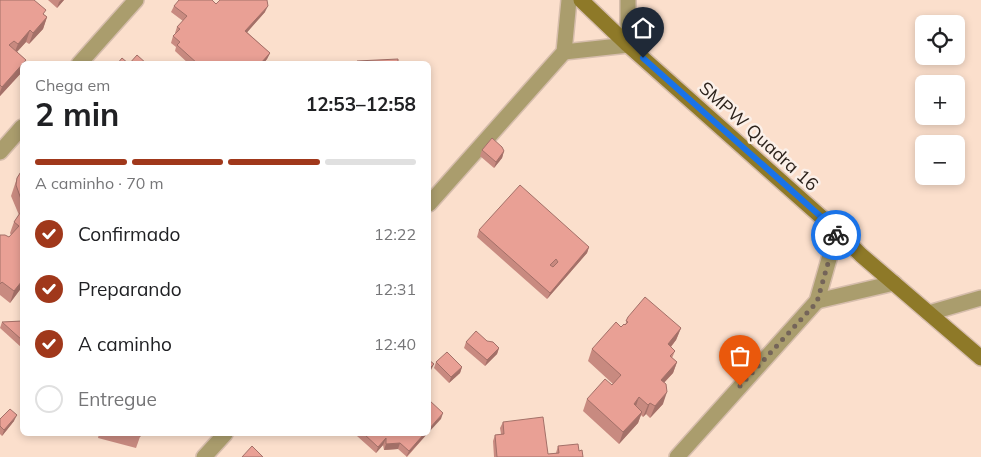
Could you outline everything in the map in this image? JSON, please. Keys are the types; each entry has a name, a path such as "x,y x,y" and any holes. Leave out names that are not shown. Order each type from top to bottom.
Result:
{"street":[{"path":"82,61 136,0"},
{"path":"431,202 564,52 569,0"},
{"name":"SMPW Quadra 16","path":"581,0 628,45 837,231 861,255 981,358"},
{"path":"564,52 628,45 628,0"},
{"path":"0,152 20,129"},
{"path":"677,457 817,302 837,231"},
{"path":"817,302 894,283"},
{"path":"929,313 981,298"},
{"path":"204,457 223,436"}],"building":[{"path":"0,0 34,0 46,10 43,14 47,17 33,33 30,30 18,44 14,41 9,45 26,60 20,61 20,67 2,87 0,85"},
{"path":"179,0 212,0 216,4 220,0 267,0 268,6 245,31 270,53 263,61 195,61 177,45 180,42 173,36 180,29 177,27 187,16 174,6"},
{"path":"137,55 144,61 132,61"},
{"path":"398,59 398,61 357,61"},
{"path":"492,138 504,151 496,162 482,150"},
{"path":"20,173 20,196 16,185"},
{"path":"520,185 589,247 550,293 479,230","holes":["556,259 558,262 553,267 550,265"]},
{"path":"20,213 20,284 14,291 2,282 0,284 0,235 9,237 19,226 14,222"},
{"path":"645,297 681,328 668,344 675,351 670,356 677,362 661,380 666,384 667,392 655,406 650,403 648,405 639,397 634,404 642,412 623,432 587,399 605,379 612,385 621,375 592,349 616,322 621,327 625,325 628,322 626,321 628,317"},
{"path":"20,321 20,338 2,322"},
{"path":"476,331 487,341 493,342 499,348 487,360 466,342"},
{"path":"447,352 462,367 451,377 436,362"},
{"path":"431,402 443,413 431,427"},
{"path":"10,409 17,415 4,430 0,426 0,419"},
{"path":"543,417 548,454 559,453 558,446 578,444 579,451 582,450 583,457 497,457 495,435 504,434 503,422"},
{"path":"366,436 422,436 409,451 400,443 386,444 386,438 378,447"},
{"path":"252,446 263,457 242,457"}],"way so far":[{"path":"740,386 817,302 836,235"}],"route":[{"path":"643,58 837,231 836,235"}]}
